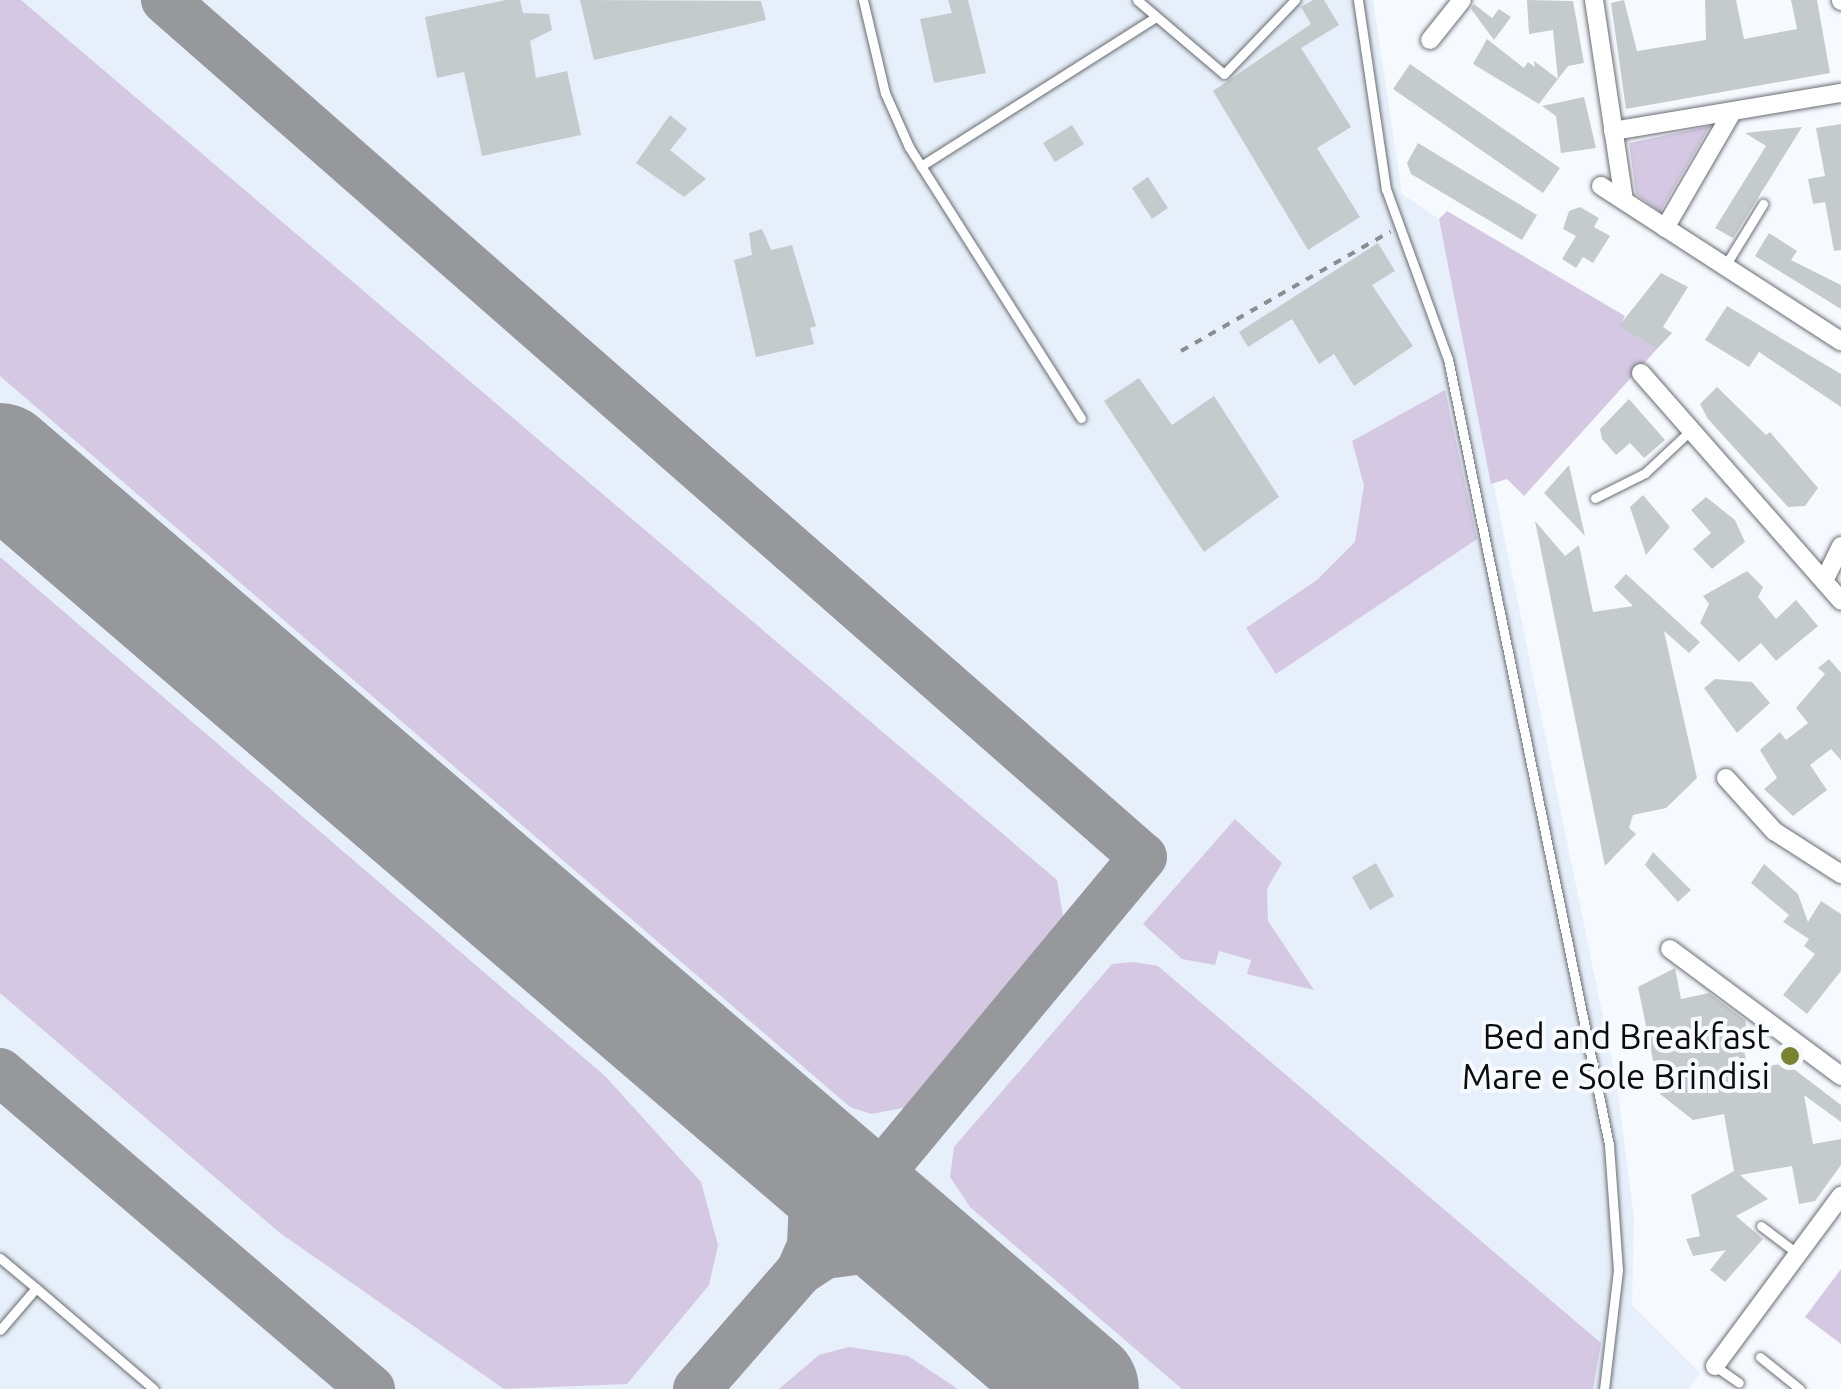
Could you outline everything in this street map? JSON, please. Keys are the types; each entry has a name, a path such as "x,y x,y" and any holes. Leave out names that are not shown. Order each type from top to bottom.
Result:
{"street":[{"path":"1430,40 1462,0"},
{"path":"1594,0 1624,200"},
{"path":"1613,132 1841,94"},
{"path":"1665,228 1730,114"},
{"path":"1601,186 1841,341"},
{"path":"1640,373 1841,601"},
{"path":"1824,581 1841,546"},
{"path":"1726,778 1774,831 1841,874"},
{"path":"1670,949 1841,1076"},
{"path":"1715,1366 1841,1196"}],"lane":[{"path":"863,0 885,93 922,166 1082,418"},
{"path":"1136,0 1224,74 1295,0"},
{"path":"1358,0 1386,189 1448,359 1609,1145 1618,1270 1604,1389"},
{"path":"922,166 1156,16"},
{"path":"1725,266 1763,204"},
{"path":"1594,498 1645,473 1691,430"},
{"path":"1761,1226 1798,1254"},
{"path":"0,1258 154,1389"},
{"path":"0,1330 36,1288"},
{"path":"1760,1357 1800,1389"},
{"path":"1715,1366 1739,1384"}],"path":[{"path":"1181,351 1392,232 1392,226"}],"shaded area":[{"path":"0,0 1373,0 1402,194 1439,219 1617,1085 1634,1218 1632,1305 1700,1373 1689,1389 0,1389"},
{"path":"0,0 21,0 1057,880 1063,916 1056,933 908,1107 871,1114 850,1107 0,376"},
{"path":"1710,126 1660,212 1636,194 1629,143"},
{"path":"1447,211 1625,316 1620,326 1657,349 1524,496 1507,479 1491,484 1439,219"},
{"path":"1445,390 1477,539 1276,674 1246,628 1317,580 1355,542 1364,485 1352,441"},
{"path":"0,557 605,1076 701,1182 718,1245 709,1285 627,1384 504,1389 280,1233 0,993"},
{"path":"1235,819 1282,863 1267,889 1268,921 1314,990 1247,974 1251,960 1219,951 1215,965 1182,959 1143,924"},
{"path":"1112,964 1158,966 1601,1343 1593,1389 1182,1389 970,1207 950,1177 954,1147"},
{"path":"1841,1269 1841,1344 1805,1317"},
{"path":"849,1347 908,1356 958,1389 779,1389 819,1355"}],"building":[{"path":"520,0 523,13 549,14 552,30 530,41 536,78 567,71 581,135 482,156 464,72 437,78 425,17"},
{"path":"580,0 761,1 766,20 594,60"},
{"path":"948,0 968,0 986,73 934,83 920,19 952,13"},
{"path":"1313,0 1324,0 1339,25 1301,48 1351,127 1317,148 1360,217 1308,250 1213,91 1311,24 1301,7"},
{"path":"1527,0 1573,1 1584,63 1568,66 1558,79 1553,30 1529,34"},
{"path":"1624,0 1637,51 1706,40 1705,0 1736,0 1744,39 1797,29 1791,0 1817,0 1830,73 1626,109 1611,3"},
{"path":"1474,4 1492,18 1499,9 1511,17 1494,40 1471,9"},
{"path":"1487,39 1524,68 1528,62 1535,67 1534,61 1558,79 1539,104 1473,64"},
{"path":"1410,64 1560,168 1543,193 1393,89"},
{"path":"1584,97 1596,148 1561,153 1556,116 1542,106"},
{"path":"670,115 687,129 670,150 706,179 684,197 636,163"},
{"path":"1841,124 1841,250 1834,251 1825,202 1813,204 1808,179 1825,176 1816,128"},
{"path":"1072,125 1084,144 1055,162 1043,143"},
{"path":"1802,127 1733,238 1715,228 1766,146 1745,133"},
{"path":"1418,143 1537,215 1522,240 1411,174 1407,163"},
{"path":"1148,177 1168,208 1152,219 1132,188"},
{"path":"1580,207 1599,218 1594,227 1610,236 1593,263 1583,257 1576,268 1562,259 1576,236 1563,229 1569,211"},
{"path":"762,229 771,250 792,245 816,326 810,328 814,344 756,357 734,260 752,255 749,233"},
{"path":"1769,233 1797,251 1791,260 1841,285 1841,309 1755,256"},
{"path":"1378,243 1395,271 1372,285 1413,346 1354,386 1334,354 1319,364 1292,319 1248,347 1239,332"},
{"path":"1661,273 1688,287 1663,327 1672,333 1657,349 1619,326"},
{"path":"1727,306 1841,374 1841,407 1759,352 1749,367 1705,340"},
{"path":"1139,378 1172,425 1214,396 1279,497 1204,552 1104,401"},
{"path":"1717,387 1766,435 1770,432 1818,488 1805,506 1788,507 1708,419 1700,404"},
{"path":"1629,399 1665,440 1644,458 1630,443 1616,455 1602,439 1600,429"},
{"path":"1569,465 1585,536 1544,493"},
{"path":"1643,495 1670,527 1646,555 1630,507"},
{"path":"1706,497 1735,520 1745,542 1712,569 1693,549 1711,533 1691,510"},
{"path":"1535,521 1565,556 1579,545 1593,612 1633,606 1614,587 1626,574 1700,642 1689,653 1664,631 1697,778 1666,808 1633,815 1629,828 1636,834 1605,866"},
{"path":"1747,571 1763,587 1758,597 1776,619 1796,600 1818,626 1776,661 1761,643 1739,662 1700,623 1709,604 1703,596"},
{"path":"1829,659 1841,673 1841,760 1831,749 1810,765 1827,790 1793,816 1764,789 1777,778 1760,750 1780,732 1786,740 1808,723 1796,708 1825,674 1818,668"},
{"path":"1715,679 1752,682 1770,703 1737,733 1704,688"},
{"path":"1653,852 1691,890 1678,902 1645,865"},
{"path":"1376,863 1394,896 1370,910 1352,877"},
{"path":"1764,864 1798,894 1808,922 1821,901 1841,914 1841,971 1807,1014 1783,995 1815,954 1804,946 1809,939 1783,922 1789,915 1751,883"},
{"path":"1675,968 1681,999 1709,993 1745,1020 1747,1030 1740,1031 1748,1070 1786,1063 1841,1105 1841,1122 1804,1095 1813,1144 1841,1139 1841,1165 1815,1201 1799,1204 1792,1166 1740,1175 1768,1199 1736,1216 1763,1239 1725,1282 1710,1270 1726,1250 1693,1256 1686,1239 1700,1236 1691,1195 1734,1171 1724,1114 1693,1120 1660,1094 1638,987"}],"taxiway":[{"path":"165,0 1143,857 858,1200"},
{"path":"0,1072 371,1389"},
{"path":"781,1133 802,1164 813,1198 811,1246 800,1271"},
{"path":"697,1389 800,1271 825,1255 885,1247 939,1271"}],"runway":[{"path":"0,462 1080,1389"}],"place":[{"name":"Bed and Breakfast Mare e Sole Brindisi","path":"1790,1056"}]}
